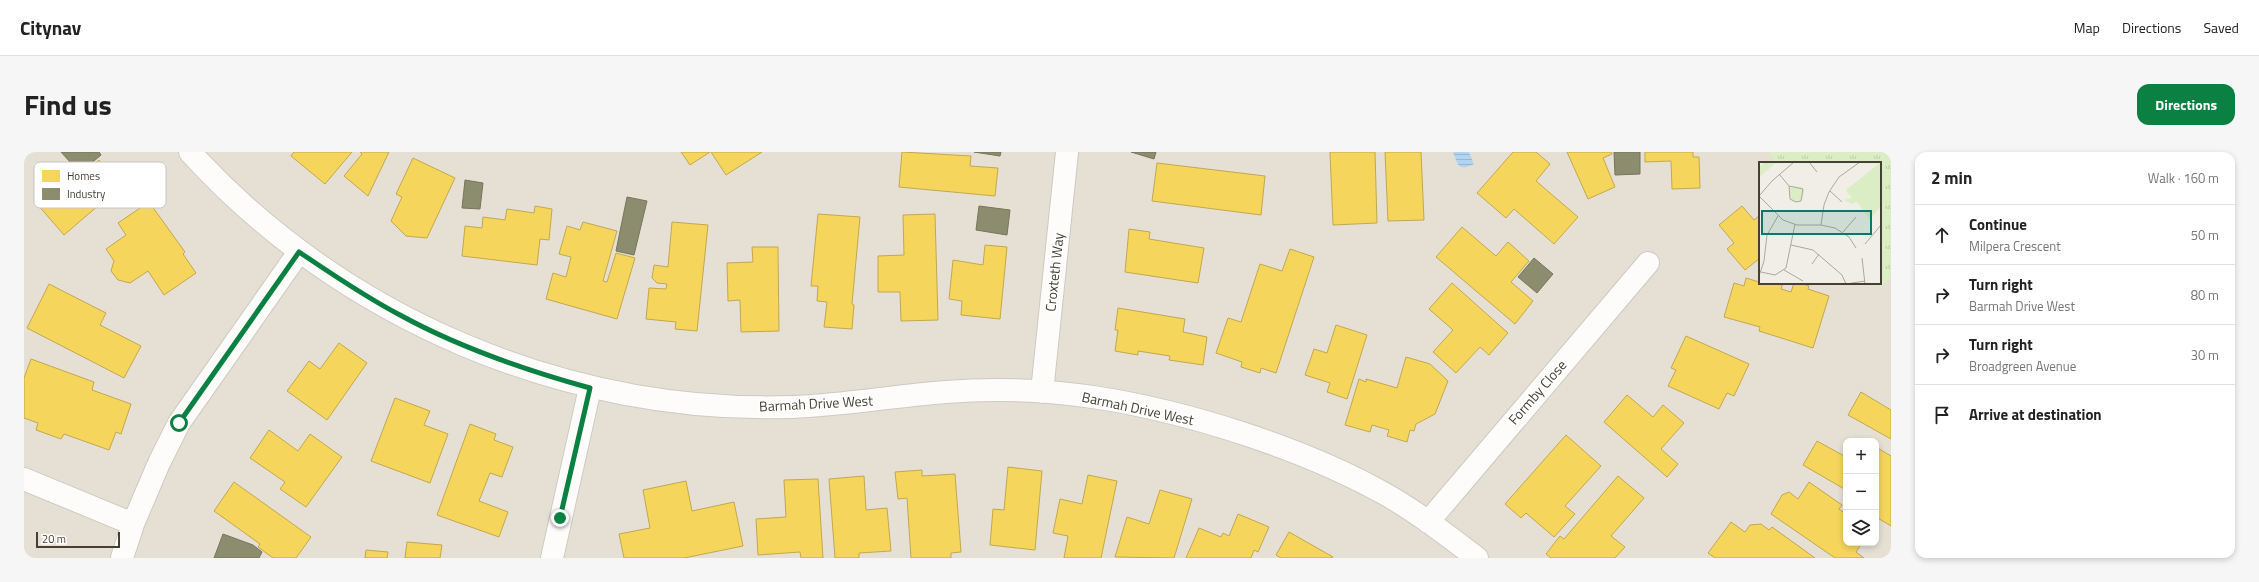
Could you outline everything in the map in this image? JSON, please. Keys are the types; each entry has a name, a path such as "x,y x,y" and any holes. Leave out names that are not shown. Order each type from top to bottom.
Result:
{"street":[{"name":"Barmah Drive West","path":"190,152 228,193 299,252 400,315 450,339 537,372 590,388 682,403 740,407 792,407 946,392 994,390 1042,392 1093,397 1188,417 1286,449 1347,475 1385,494 1428,522 1477,558"},
{"name":"Croxteth Way","path":"1042,392 1067,152"},
{"path":"122,558 133,524 159,463 179,423 299,252"},
{"name":"Formby Close","path":"1428,522 1648,263"},
{"path":"552,558 590,388"},
{"path":"24,479 133,524"}],"shaded area":[{"path":"24,152 1891,152 1891,558 24,558"}],"green space":[{"path":"1768,152 1891,152 1891,277 1880,289 1877,284 1881,284 1881,162 1776,162"}],"water":[{"path":"1453,152 1469,152 1474,164 1465,167 1459,166"}],"building: Homes":[{"path":"294,152 352,152 325,184 291,156"},
{"path":"360,152 389,152 368,196 344,176 362,154"},
{"path":"681,152 710,152 690,165"},
{"path":"711,152 762,152 726,175"},
{"path":"902,152 971,156 970,166 998,168 995,196 899,187"},
{"path":"1330,152 1375,152 1377,223 1333,225"},
{"path":"1385,152 1421,152 1424,220 1388,221"},
{"path":"1513,152 1536,152 1550,164 1536,181 1578,217 1554,244 1514,209 1506,218 1477,193"},
{"path":"1567,152 1611,152 1612,154 1603,158 1615,187 1588,199"},
{"path":"1645,152 1693,152 1693,157 1699,157 1700,188 1672,189 1671,161 1645,162"},
{"path":"413,158 455,178 427,238 406,236 391,221 402,197 396,194"},
{"path":"1157,163 1265,176 1261,215 1152,201"},
{"path":"535,206 552,209 549,240 540,239 537,265 462,256 465,226 482,228 483,217 505,220 507,209 534,213"},
{"path":"1742,206 1754,220 1759,216 1759,259 1745,270 1727,249 1734,243 1719,225"},
{"path":"41,208 95,208 64,235"},
{"path":"140,208 153,208 185,252 183,254 196,273 164,295 148,271 130,283 118,280 111,271 114,261 106,249 126,235 118,223"},
{"path":"818,214 860,217 852,304 854,305 852,329 824,327 827,302 817,301 818,286 811,286"},
{"path":"935,214 938,320 901,321 900,292 878,292 878,256 904,255 903,215"},
{"path":"583,222 617,231 603,281 607,282 616,253 635,258 617,319 546,299 553,273 566,277 571,257 559,254 567,226 580,230"},
{"path":"672,222 708,225 697,331 675,329 676,322 646,319 649,288 666,289 667,284 657,283 652,278 654,265 668,267"},
{"path":"1462,227 1496,256 1508,242 1529,261 1511,282 1533,301 1515,324 1436,257"},
{"path":"1129,229 1150,232 1149,239 1204,248 1198,283 1125,272"},
{"path":"985,245 1007,247 1000,319 961,315 962,301 949,299 953,260 983,265"},
{"path":"752,247 778,247 779,331 741,332 740,300 728,301 727,263 753,262"},
{"path":"1290,249 1314,257 1276,373 1261,368 1260,373 1241,367 1242,362 1216,353 1228,318 1241,322 1260,264 1282,271"},
{"path":"1746,278 1759,282 1759,284 1783,284 1781,289 1791,292 1794,284 1804,284 1809,286 1808,289 1829,296 1813,348 1759,331 1760,327 1724,317 1734,283 1744,286"},
{"path":"1452,283 1508,333 1489,355 1480,347 1456,373 1433,352 1453,330 1429,309"},
{"path":"49,284 106,313 100,325 141,346 124,378 27,328"},
{"path":"1118,308 1185,319 1183,332 1207,337 1203,365 1169,360 1170,356 1138,351 1138,355 1115,351 1118,330 1115,330"},
{"path":"1336,325 1367,335 1347,399 1327,392 1330,383 1305,375 1314,349 1327,353"},
{"path":"1686,336 1749,364 1734,396 1727,393 1719,409 1668,386 1676,370 1671,368"},
{"path":"339,343 367,363 327,420 287,391 309,361 320,369"},
{"path":"1406,357 1430,364 1448,381 1435,414 1416,424 1414,431 1410,430 1407,442 1387,436 1389,430 1372,425 1370,432 1345,425 1359,379 1366,382 1366,379 1397,388"},
{"path":"31,359 94,382 92,390 131,404 121,434 116,432 109,450 64,434 61,439 36,430 38,423 24,418 24,378"},
{"path":"1861,392 1891,410 1891,439 1848,415"},
{"path":"1627,395 1653,417 1663,405 1684,423 1661,449 1678,464 1667,477 1604,422"},
{"path":"395,398 430,411 424,425 448,434 430,483 371,461"},
{"path":"470,424 496,434 494,440 513,447 502,477 490,473 479,501 508,512 499,537 437,515"},
{"path":"269,430 298,451 310,434 342,457 306,507 280,489 285,482 250,458"},
{"path":"1566,435 1601,466 1565,506 1575,514 1554,537 1526,513 1521,518 1505,504"},
{"path":"1817,441 1843,455 1843,488 1803,465"},
{"path":"1879,449 1891,456 1891,526 1879,519"},
{"path":"1008,467 1042,471 1035,550 990,545 993,509 1004,510"},
{"path":"922,470 922,476 955,474 961,552 951,553 951,558 911,558 907,498 898,499 895,472"},
{"path":"1088,475 1117,481 1101,558 1064,558 1068,536 1053,533 1060,499 1082,504"},
{"path":"864,476 866,510 887,508 891,551 859,553 859,558 835,558 829,479"},
{"path":"1618,476 1644,498 1611,536 1625,547 1615,558 1551,558 1546,554 1560,536 1564,539"},
{"path":"818,479 823,558 801,558 800,552 758,555 756,519 786,517 784,480"},
{"path":"686,481 692,511 734,502 743,546 684,558 624,558 619,534 650,528 643,490"},
{"path":"234,482 311,537 296,558 273,558 258,547 260,544 214,511"},
{"path":"1809,482 1842,505 1839,509 1843,512 1843,546 1860,546 1856,552 1864,558 1835,558 1771,514 1782,495 1789,492 1798,499"},
{"path":"1160,490 1192,499 1174,558 1115,557 1127,517 1149,524"},
{"path":"1238,514 1269,527 1258,552 1254,550 1251,558 1186,558 1199,528 1221,537 1223,533 1229,536"},
{"path":"1731,522 1745,532 1750,525 1761,524 1769,530 1772,527 1815,558 1715,558 1708,553"},
{"path":"1289,532 1333,557 1281,558 1276,555"},
{"path":"407,542 442,545 440,558 405,558"},
{"path":"366,550 388,552 387,558 365,558"}],"building: Industry":[{"path":"61,152 99,152 101,155 93,162 70,162"},
{"path":"974,152 1001,152 1000,156"},
{"path":"1131,152 1156,152 1154,159"},
{"path":"1614,152 1640,152 1640,174 1615,175"},
{"path":"465,180 483,183 480,209 462,208"},
{"path":"627,197 647,201 634,255 616,251"},
{"path":"979,206 1010,210 1007,235 976,230"},
{"path":"1534,258 1553,274 1537,293 1518,277"},
{"path":"223,534 253,545 262,552 259,558 214,558"}],"route":[{"path":"179,423 299,252 348,284 400,315 450,339 504,361 550,377 590,388 560,518"}]}
